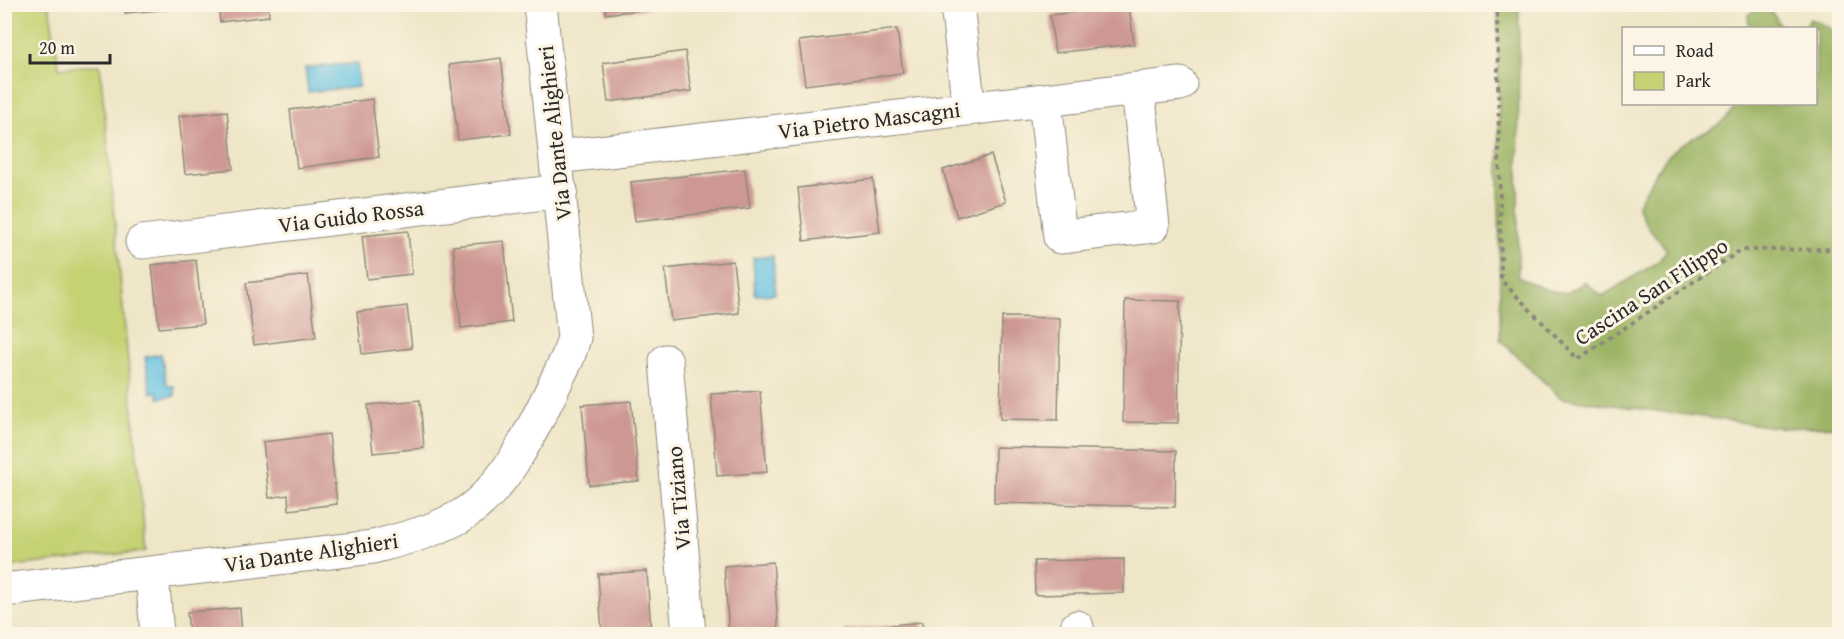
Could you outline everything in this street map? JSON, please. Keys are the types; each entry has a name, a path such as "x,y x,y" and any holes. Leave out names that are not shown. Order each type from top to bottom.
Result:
{"street":[{"name":"Via Dante Alighieri","path":"4,590 373,547 425,533 461,516 485,497 510,468 568,357 574,338 561,191 540,4"},
{"path":"957,4 969,109"},
{"name":"Via Pietro Mascagni","path":"557,157 1180,84"},
{"path":"1045,100 1060,237 1153,226 1138,89"},
{"name":"Via Guido Rossa","path":"142,242 561,191"},
{"name":"Via Tiziano","path":"666,361 689,634"},
{"path":"152,574 157,634"}],"path":[{"name":"Cascina San Filippo","path":"1497,4 1501,280 1578,359 1741,250 1839,249"}],"green space":[{"path":"1764,4 1780,27 1749,27 1748,15"},
{"path":"4,5 49,5 59,68 100,65 146,551 5,567"},
{"path":"1498,5 1519,5 1518,277 1547,290 1567,293 1585,282 1602,296 1658,262 1667,250 1649,229 1637,206 1662,163 1673,151 1716,126 1731,113 1735,105 1817,105 1817,27 1806,27 1810,19 1829,27 1839,41 1840,140 1836,190 1840,190 1839,426 1782,428 1561,398 1500,340"}],"water":[{"path":"357,63 359,87 308,92 305,68"},
{"path":"773,256 775,294 755,295 753,258"},
{"path":"161,354 167,386 174,386 175,396 159,398 158,392 151,393 145,357"}],"building":[{"path":"125,4 170,4 170,9 125,13"},
{"path":"218,4 268,4 269,16 220,22"},
{"path":"605,4 673,4 673,6 606,14"},
{"path":"1129,6 1134,44 1055,53 1050,15"},
{"path":"897,29 903,73 805,85 799,41"},
{"path":"685,51 691,91 608,102 603,63"},
{"path":"501,58 511,134 458,140 449,65"},
{"path":"372,99 379,157 297,168 290,110"},
{"path":"227,111 233,169 185,174 179,116"},
{"path":"991,155 1006,202 957,217 943,170"},
{"path":"745,169 750,208 635,221 631,182"},
{"path":"873,179 880,232 804,241 798,188"},
{"path":"408,231 412,274 367,279 362,236"},
{"path":"504,241 512,322 461,328 453,246"},
{"path":"196,260 203,324 159,328 152,265"},
{"path":"733,261 739,313 671,321 665,269"},
{"path":"308,275 316,337 254,345 246,283"},
{"path":"1125,300 1180,301 1178,423 1123,422"},
{"path":"407,306 412,348 362,354 357,312"},
{"path":"1002,317 1060,318 1058,420 1000,419"},
{"path":"760,391 767,472 717,476 711,394"},
{"path":"420,400 424,448 373,453 368,405"},
{"path":"631,401 639,481 589,485 582,405"},
{"path":"329,434 337,504 289,510 288,495 269,498 263,442"},
{"path":"995,447 1176,451 1175,507 994,503"},
{"path":"1124,559 1124,593 1035,595 1034,561"},
{"path":"773,562 779,634 729,634 724,566"},
{"path":"647,571 651,634 602,634 598,574"},
{"path":"240,608 242,634 189,634 187,612"},
{"path":"922,622 923,634 843,634 843,630"}]}
